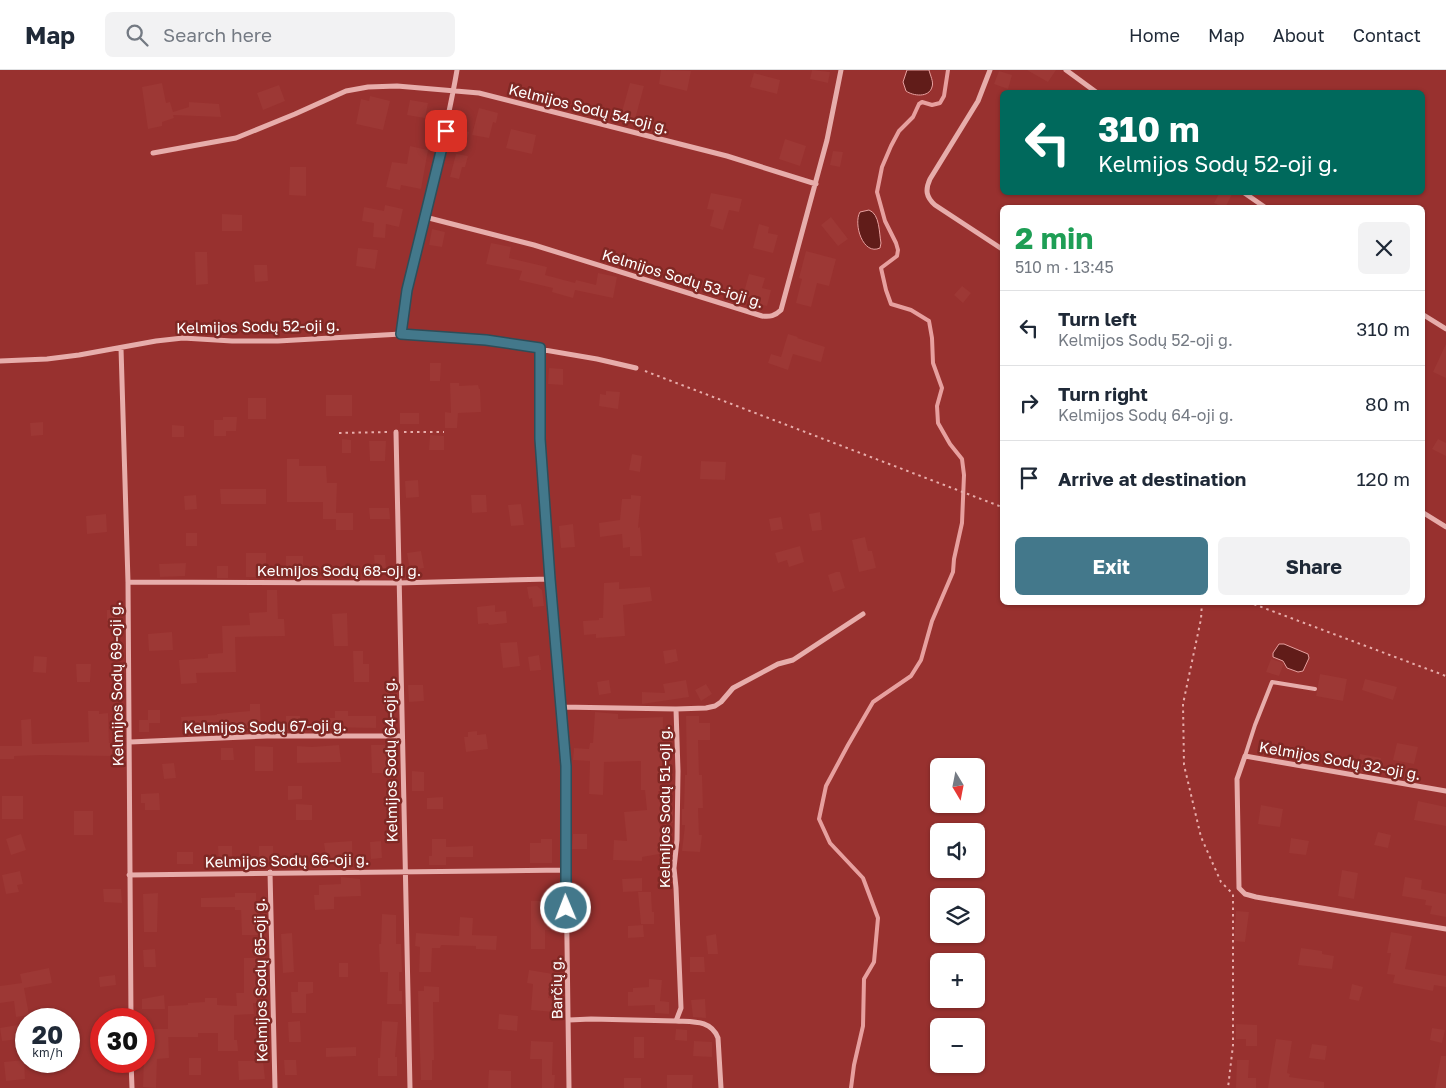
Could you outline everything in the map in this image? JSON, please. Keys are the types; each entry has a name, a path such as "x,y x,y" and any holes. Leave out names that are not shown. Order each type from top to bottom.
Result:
{"street":[{"path":"401,334 407,290 446,131 457,70"},
{"name":"Kelmijos Sodų 53-ioji g.","path":"425,217 534,245 770,317 781,310 827,140 841,70"},
{"path":"990,70 978,101 930,179 926,187 926,194 935,205 1000,248"},
{"path":"1066,70 1093,90"},
{"name":"Kelmijos Sodų 54-oji g.","path":"153,153 236,138 346,91 368,87 397,86 479,93 727,156 816,184"},
{"path":"1247,195 1262,205"},
{"path":"1425,316 1446,329"},
{"name":"Kelmijos Sodų 52-oji g.","path":"0,361 46,359 184,338 278,341 401,334 486,340 540,348 636,368"},
{"name":"Kelmijos Sodų 69-oji g.","path":"121,348 128,582 131,1008"},
{"name":"Barčių g.","path":"540,348 540,439 566,766 570,1088"},
{"name":"Kelmijos Sodų 64-oji g.","path":"396,432 410,1088"},
{"path":"1425,514 1446,527"},
{"name":"Kelmijos Sodų 68-oji g.","path":"128,582 398,583 550,579"},
{"name":"Kelmijos Sodų 51-oji g.","path":"676,1021 681,1008 677,897 674,868 678,840 676,708 706,708 715,706 733,688 778,664 793,660 863,614"},
{"path":"561,706 676,708"},
{"name":"Kelmijos Sodų 67-oji g.","path":"130,742 267,736 401,736"},
{"name":"Kelmijos Sodų 32-oji g.","path":"1446,791 1245,756 1237,779 1239,888 1245,894 1446,929"},
{"name":"Kelmijos Sodų 66-oji g.","path":"129,875 566,870"},
{"name":"Kelmijos Sodų 65-oji g.","path":"270,872 274,1088"},
{"path":"569,1020 676,1021 705,1024 711,1027 718,1038 720,1088"},
{"path":"132,1073 132,1088"}],"lane":[{"path":"1245,756 1272,682 1315,689"}],"path":[{"path":"636,368 1000,506"},
{"path":"1202,605 1201,620 1183,704 1184,765 1201,837 1221,882 1233,894 1232,1046 1228,1088"},
{"path":"1256,605 1446,676"}],"shaded area":[{"path":"0,70 1446,70 1446,1088 0,1088"},
{"path":"907,70 929,70 933,83 928,93 920,95 906,91 903,82"},
{"path":"869,210 873,212 877,220 881,243 880,248 874,249 869,247 861,238 858,217 860,212"},
{"path":"1279,644 1284,644 1308,654 1309,658 1303,671 1298,672 1287,668 1283,661 1273,657 1273,653"}],"building":[{"path":"661,70 691,71 687,91 659,84"},
{"path":"812,70 830,72 828,83 810,79"},
{"path":"1027,70 1056,70 1048,82"},
{"path":"999,71 1012,75 1008,89 994,84"},
{"path":"754,73 780,80 777,94 750,87"},
{"path":"162,83 166,103 170,102 173,112 189,107 189,102 219,104 221,117 173,115 174,118 162,122 162,126 148,129 142,87"},
{"path":"630,83 644,86 634,123 620,119"},
{"path":"279,85 285,101 263,110 257,93"},
{"path":"370,96 390,101 383,130 356,124 361,99 369,101"},
{"path":"410,100 428,103 425,118 407,115"},
{"path":"479,108 498,113 496,123 493,122 489,138 472,135"},
{"path":"456,128 469,132 464,150 451,146"},
{"path":"511,129 536,135 532,154 506,148"},
{"path":"785,139 806,146 800,166 779,159"},
{"path":"410,146 428,150 421,189 401,185 400,190 386,187 392,162 407,164"},
{"path":"833,151 843,152 840,167 830,165"},
{"path":"456,154 468,156 465,167 462,167 459,179 450,177"},
{"path":"290,167 306,167 306,196 289,195"},
{"path":"711,193 742,199 739,212 729,210 723,230 710,226 714,210 707,209"},
{"path":"1218,195 1232,195 1226,205 1214,203"},
{"path":"385,205 403,209 399,227 386,224 385,238 373,237 374,223 362,221 364,207 384,211"},
{"path":"222,214 242,215 242,231 222,231"},
{"path":"831,217 848,239 838,246 821,225"},
{"path":"759,224 769,227 768,233 778,235 773,253 753,248"},
{"path":"432,229 445,232 442,247 429,245"},
{"path":"491,243 511,247 509,258 547,267 545,275 575,283 576,280 596,285 598,273 617,277 613,298 575,290 573,298 552,292 553,288 519,280 522,271 486,264"},
{"path":"358,248 378,250 375,269 356,266"},
{"path":"806,251 836,259 829,286 817,283 811,307 796,303 802,279 799,278"},
{"path":"195,252 207,252 208,284 196,285"},
{"path":"254,265 267,265 268,281 255,282"},
{"path":"749,274 765,278 762,288 771,290 767,306 755,303 756,299 743,296"},
{"path":"962,286 971,293 963,303 954,295"},
{"path":"788,334 825,347 821,362 793,354 788,370 768,363 771,354 781,357"},
{"path":"1446,344 1446,378 1433,372"},
{"path":"430,363 441,363 440,381 430,381"},
{"path":"549,368 563,369 563,385 548,384"},
{"path":"450,383 459,383 459,386 478,385 480,389 481,412 458,413 457,428 445,428 445,412 451,413"},
{"path":"606,391 620,392 618,409 599,406 600,394 606,395"},
{"path":"326,395 352,395 352,416 326,416"},
{"path":"248,398 266,398 266,419 248,419"},
{"path":"400,413 419,413 419,424 400,424"},
{"path":"223,417 237,417 236,431 226,431 226,436 214,436 214,420 223,420"},
{"path":"43,422 43,435 31,436 30,423"},
{"path":"172,425 184,426 184,437 172,437"},
{"path":"430,435 444,436 444,450 429,450"},
{"path":"342,439 351,440 351,453 342,453"},
{"path":"1438,439 1446,443 1446,456 1432,449"},
{"path":"369,441 386,441 385,461 370,461"},
{"path":"632,454 642,456 640,472 629,470"},
{"path":"287,459 299,459 299,466 326,466 327,483 337,483 336,513 353,513 353,530 336,530 336,519 323,519 323,502 287,502"},
{"path":"701,461 726,462 725,480 700,479"},
{"path":"418,480 419,497 406,498 405,481"},
{"path":"220,489 266,489 266,504 221,504"},
{"path":"196,495 197,509 185,510 184,496"},
{"path":"471,495 486,495 487,512 472,513"},
{"path":"631,495 641,496 638,528 640,527 642,556 630,556 630,547 623,548 622,534 600,537 599,523 620,520 622,499 631,499"},
{"path":"521,504 524,525 511,526 508,505"},
{"path":"369,508 389,508 390,519 370,519"},
{"path":"820,512 822,530 812,531 809,514"},
{"path":"106,514 107,532 87,534 86,516"},
{"path":"781,517 783,529 771,531 769,519"},
{"path":"573,524 575,547 561,548 559,526"},
{"path":"186,533 197,533 197,546 186,546"},
{"path":"865,537 868,551 872,551 876,568 859,572 852,540"},
{"path":"800,546 804,562 789,567 787,560 778,563 775,553"},
{"path":"421,551 424,568 410,570 407,553"},
{"path":"246,553 266,553 266,577 246,577"},
{"path":"374,555 385,555 386,569 375,570"},
{"path":"286,556 303,556 303,578 286,578"},
{"path":"186,563 185,576 160,577 159,564"},
{"path":"217,566 228,566 228,578 217,578"},
{"path":"840,572 845,588 833,592 828,575"},
{"path":"619,582 619,589 650,587 652,601 623,605 625,636 596,638 596,634 584,635 583,621 603,618 604,583"},
{"path":"537,586 542,590 544,606 533,607 532,598 529,599 527,587"},
{"path":"267,590 277,590 278,619 284,619 285,636 235,637 236,672 196,673 197,683 181,684 179,660 208,658 208,654 223,653 222,626 250,625 249,613 267,612"},
{"path":"495,605 495,612 506,611 507,623 478,624 477,607"},
{"path":"118,609 119,621 107,621 107,610"},
{"path":"347,613 348,646 334,646 332,614"},
{"path":"172,632 173,650 149,651 148,634"},
{"path":"517,642 520,666 503,668 500,643"},
{"path":"676,649 678,661 665,664 663,651"},
{"path":"353,651 363,651 363,664 369,664 369,682 354,682"},
{"path":"539,655 541,670 530,671 528,657"},
{"path":"34,656 47,657 46,673 33,672"},
{"path":"1271,659 1284,663 1279,676 1266,672"},
{"path":"76,664 91,664 90,682 77,682"},
{"path":"1320,674 1347,679 1343,701 1316,696"},
{"path":"1365,679 1397,687 1393,700 1362,690"},
{"path":"609,680 611,693 599,695 597,682"},
{"path":"686,680 689,697 642,704 642,692 665,693 663,684"},
{"path":"706,684 712,694 701,701 695,690"},
{"path":"408,685 423,685 424,701 409,702"},
{"path":"250,704 260,704 261,730 230,732 229,728 182,730 181,717 250,711"},
{"path":"148,710 160,710 160,723 149,723 149,732 139,732 139,720 148,720"},
{"path":"88,711 99,711 99,714 108,713 109,743 112,743 112,756 42,755 14,756 14,759 0,759 0,746 22,746 21,720 31,719 32,744 89,742"},
{"path":"335,711 348,711 348,716 376,716 376,728 320,727 320,718 335,718"},
{"path":"595,712 618,714 618,719 663,717 662,791 658,791 661,809 673,809 673,823 659,822 665,853 642,857 642,861 613,860 614,840 627,841 624,812 647,810 645,790 641,790 641,761 604,762 603,795 589,794 590,761 573,760 574,748 589,749 590,743 593,743"},
{"path":"286,716 300,716 300,730 286,730"},
{"path":"686,716 699,716 699,723 710,723 710,740 698,740 699,775 702,775 703,808 698,808 699,835 702,835 700,852 682,851 685,825 682,825 682,809 684,809 685,775 687,775"},
{"path":"477,731 477,735 486,734 488,749 466,752 464,737 468,737 468,732"},
{"path":"1397,743 1418,747 1414,764 1393,760"},
{"path":"339,745 341,762 297,763 297,746"},
{"path":"371,745 386,745 387,773 372,773"},
{"path":"255,746 273,747 273,771 255,771"},
{"path":"221,748 233,748 234,760 221,760"},
{"path":"1360,754 1381,758 1378,775 1357,771"},
{"path":"174,763 176,778 164,779 162,764"},
{"path":"412,771 424,772 424,791 412,791"},
{"path":"288,786 302,786 302,799 288,800"},
{"path":"159,793 160,810 145,810 145,803 141,803 141,794"},
{"path":"2,796 23,796 23,819 2,819"},
{"path":"443,797 443,809 427,809 427,798"},
{"path":"1418,801 1446,807 1446,826 1414,820"},
{"path":"296,804 312,805 312,820 296,820"},
{"path":"1261,805 1283,809 1280,827 1258,824"},
{"path":"74,811 93,811 93,835 74,835"},
{"path":"1378,832 1391,835 1388,848 1374,845"},
{"path":"21,834 26,850 11,855 6,839"},
{"path":"573,834 587,834 587,849 572,849"},
{"path":"1291,838 1309,841 1306,855 1289,853"},
{"path":"432,839 446,839 446,847 473,846 473,857 446,857 446,865 429,865 429,856 432,856"},
{"path":"541,839 552,839 552,863 530,863 530,843 541,843"},
{"path":"352,841 353,868 340,868 340,862 327,863 324,843"},
{"path":"381,841 382,858 371,859 370,842"},
{"path":"218,846 232,846 232,864 219,864"},
{"path":"259,846 273,846 273,861 259,861"},
{"path":"177,852 193,852 193,864 177,864"},
{"path":"1342,870 1358,873 1354,899 1338,896"},
{"path":"20,871 23,884 17,885 19,892 6,894 2,875"},
{"path":"341,877 360,879 361,896 334,897 334,909 315,910 314,895 319,895 319,885 341,884"},
{"path":"1405,877 1422,880 1421,889 1446,894 1446,917 1430,914 1432,906 1425,905 1426,900 1402,896"},
{"path":"642,878 642,891 623,892 622,879"},
{"path":"103,889 121,889 122,903 104,902"},
{"path":"638,892 651,892 654,924 641,924"},
{"path":"158,893 157,932 144,932 143,894"},
{"path":"235,893 256,893 257,920 259,920 260,935 242,935 241,910 235,910 235,907 201,907 201,898 235,897"},
{"path":"531,901 550,901 550,930 545,930 545,949 531,949"},
{"path":"1236,911 1249,912 1245,942 1234,941"},
{"path":"382,914 396,915 396,944 401,944 402,972 399,972 399,991 402,991 402,1004 387,1004 388,972 380,972 379,944 381,944"},
{"path":"460,917 473,918 472,935 497,936 496,950 476,949 476,946 441,945 440,948 432,948 431,972 419,972 420,947 415,946 416,933 459,936"},
{"path":"643,925 644,937 628,938 628,926"},
{"path":"1391,932 1412,936 1405,969 1446,976 1446,987 1434,985 1433,991 1393,983 1395,975 1387,974 1391,953 1387,953"},
{"path":"292,933 294,972 283,973 281,934"},
{"path":"716,934 718,954 708,954 706,936"},
{"path":"1301,948 1322,951 1322,954 1334,956 1332,969 1298,965"},
{"path":"155,949 156,967 144,967 143,950"},
{"path":"690,957 704,957 705,972 690,972"},
{"path":"244,958 259,958 259,977 255,977 257,1003 253,1003 254,1014 234,1015 234,1040 237,1040 238,1051 218,1051 218,1033 198,1033 198,1037 168,1037 168,1006 188,1005 188,1003 205,1002 205,998 217,998 217,1005 237,1006 236,993 244,993"},
{"path":"339,963 348,963 348,977 339,977"},
{"path":"49,968 52,983 24,988 28,1008 15,1009 14,1001 0,1003 0,986 22,983 20,974"},
{"path":"529,970 553,974 548,998 556,999 554,1012 531,1010 533,984 527,983"},
{"path":"115,975 116,985 100,987 99,977"},
{"path":"649,979 662,980 660,1001 669,1002 669,1014 655,1013 655,1005 628,1006 628,992 633,992 633,988 649,987"},
{"path":"298,982 313,982 313,993 306,994 306,1013 292,1013 291,992 298,992"},
{"path":"1352,984 1363,987 1359,1001 1349,999"},
{"path":"424,986 439,987 439,1002 433,1002 434,1060 432,1060 432,1080 421,1080 418,991 424,991"},
{"path":"164,995 165,1009 142,1008 142,999"},
{"path":"705,999 706,1018 693,1017 691,1000"},
{"path":"499,1014 518,1016 517,1031 498,1029"},
{"path":"300,1021 301,1042 289,1042 288,1022"},
{"path":"382,1021 398,1022 395,1057 397,1057 397,1076 378,1076"},
{"path":"1236,1024 1257,1025 1257,1046 1246,1046 1246,1039 1236,1039"},
{"path":"15,1026 15,1040 2,1041 0,1028"},
{"path":"1432,1028 1445,1030 1442,1043 1430,1040"},
{"path":"155,1029 168,1029 169,1058 157,1059 156,1088 143,1087 143,1073 155,1073"},
{"path":"676,1029 687,1030 687,1041 675,1040"},
{"path":"634,1037 644,1037 644,1058 634,1058"},
{"path":"1276,1039 1292,1041 1287,1073 1290,1074 1289,1077 1324,1082 1324,1088 1268,1088"},
{"path":"531,1041 553,1042 552,1075 555,1075 554,1088 542,1088 542,1059 530,1059"},
{"path":"694,1041 712,1042 712,1057 693,1056"},
{"path":"1312,1044 1327,1046 1325,1060 1309,1058"},
{"path":"356,1047 356,1056 326,1057 326,1048"},
{"path":"1441,1056 1446,1056 1446,1088 1435,1088"},
{"path":"189,1058 201,1058 201,1075 189,1075"},
{"path":"284,1060 296,1060 297,1075 285,1075"},
{"path":"1237,1060 1249,1060 1248,1078 1256,1078 1256,1088 1236,1088"},
{"path":"15,1061 15,1073 25,1073 25,1079 6,1081 4,1062"},
{"path":"238,1061 263,1061 265,1079 239,1080"},
{"path":"489,1070 511,1071 511,1088 488,1088"},
{"path":"667,1075 693,1075 692,1088 667,1088"},
{"path":"624,1078 641,1078 641,1088 624,1088"}],"waterway":[{"path":"851,1088 863,1026 864,979 874,962 878,918 863,878 830,843 819,819 826,786 873,702 911,676 921,660 932,621 953,572 962,523 964,475 962,459 950,444 938,423 937,406 942,388 933,363 929,321 911,310 891,304 886,290 881,268 897,256 898,250 885,221 877,192 882,167 899,131 913,117 919,104 922,102 932,105 940,103 944,96 948,70"}],"route":[{"path":"446,131 407,290 401,334 486,340 540,348 540,439 566,766 566,908"}]}
